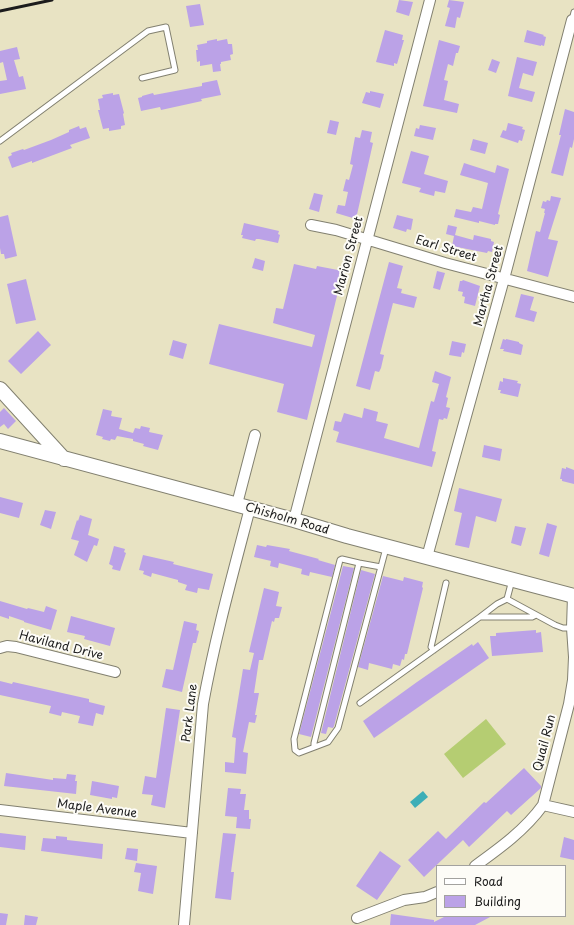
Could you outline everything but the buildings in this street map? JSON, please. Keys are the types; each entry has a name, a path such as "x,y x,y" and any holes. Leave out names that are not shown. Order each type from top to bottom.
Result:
{"main road":[{"path":"0,389 64,459"},
{"name":"Chisholm Road","path":"0,441 243,506 387,547 574,595"}],"street":[{"name":"Marion Street","path":"294,520 430,0"},
{"name":"Martha Street","path":"427,557 504,279 573,16"},
{"name":"Earl Street","path":"311,225 336,230 444,263 574,297"},
{"name":"Park Lane","path":"184,925 203,704 229,587 254,435"},
{"name":"Quail Run","path":"476,865 517,834 534,818 543,805 573,680 574,657 572,628 574,595"},
{"name":"Haviland Drive","path":"0,648 6,646 16,648 116,672"},
{"path":"543,805 574,812"},
{"name":"Maple Avenue","path":"0,810 192,833"},
{"path":"356,918 404,900 425,897 436,892"}],"lane":[{"path":"0,141 148,31 166,27 175,70 142,78"},
{"path":"381,567 342,559 340,560 294,739 295,750 299,753 328,742 338,728 387,547"},
{"path":"314,747 359,563"},
{"path":"507,599 512,579"},
{"path":"434,650 431,646 446,584"},
{"path":"507,599 555,625 563,628 572,628"},
{"path":"360,703 496,604 507,599"},
{"path":"480,617 532,617 536,614"}],"green space":[{"path":"486,719 506,744 463,778 444,754"}],"water":[{"path":"423,791 428,797 415,808 410,802"}],"railway":[{"path":"0,11 52,0"}]}
